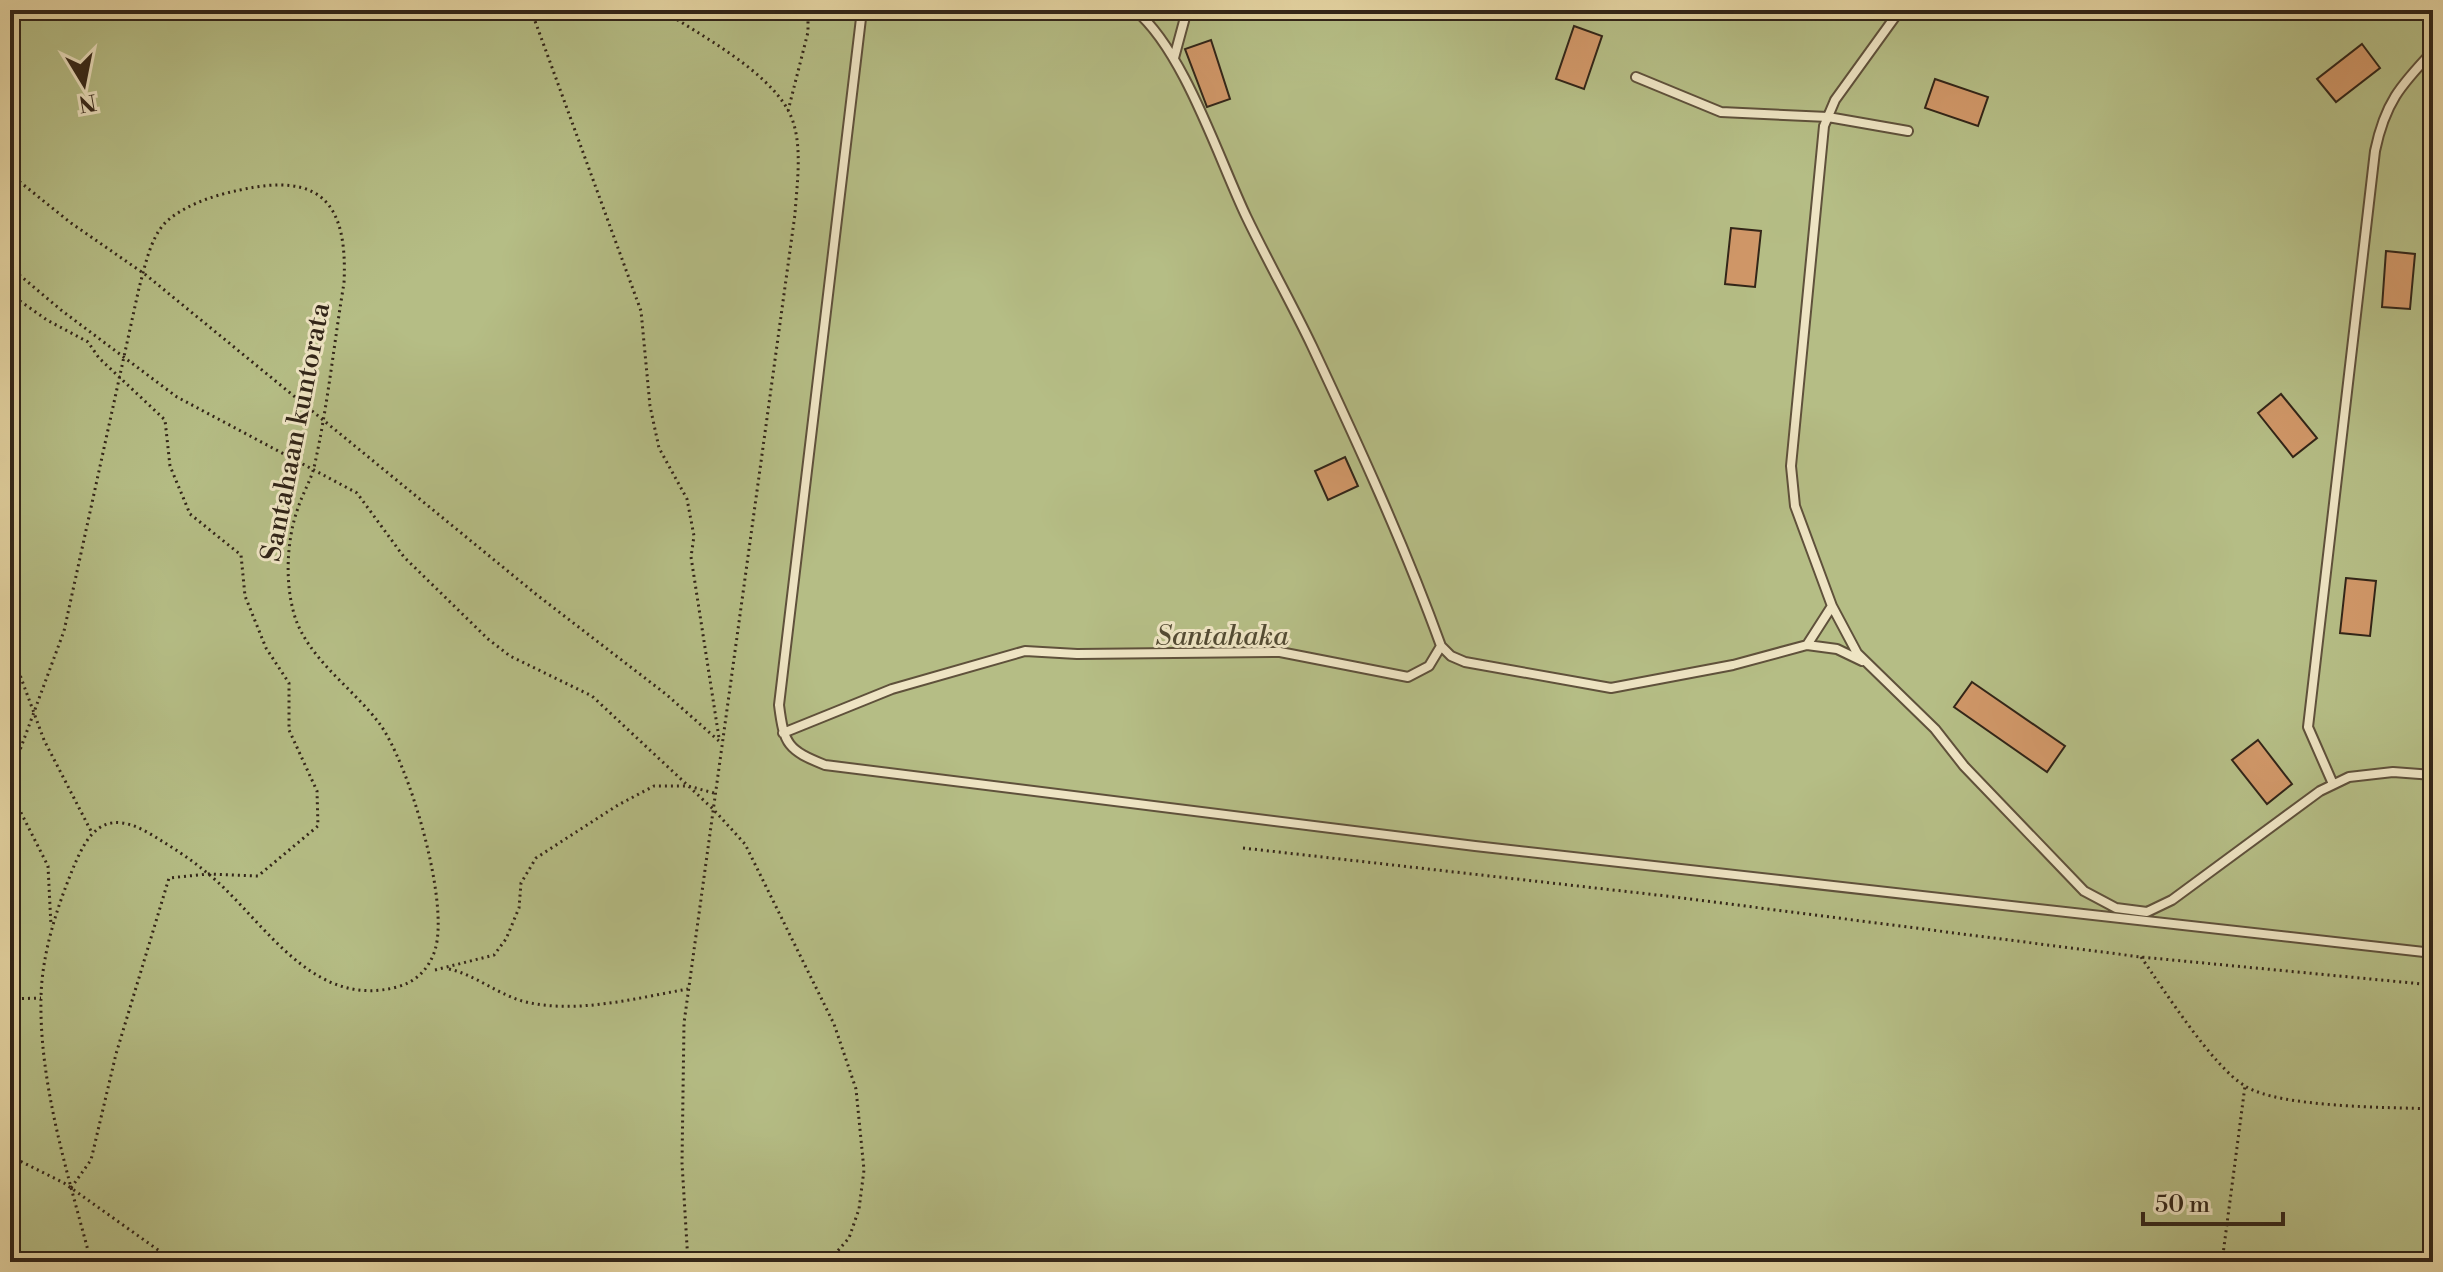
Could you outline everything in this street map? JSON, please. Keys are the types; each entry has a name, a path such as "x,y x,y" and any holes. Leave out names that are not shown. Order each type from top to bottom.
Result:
{"lane":[{"path":"862,10 779,705 783,733 794,752 825,765 1475,846 2433,953"},
{"path":"1135,10 1174,59 1248,220 1311,344 1420,587 1441,646 1451,656 1465,662 1611,688 1733,665 1807,645 1837,649 1866,663"},
{"path":"1174,59 1187,10"},
{"path":"1900,10 1835,100 1828,117 1817,187 1791,466 1795,506 1832,606 1857,653 1935,729 1964,766 2084,891 2116,908 2147,912 2172,900 2333,784 2349,777 2393,772 2433,775"},
{"path":"2333,784 2308,727 2375,151 2383,115 2406,79 2433,51"},
{"path":"1636,77 1721,112 1828,117 1908,131"},
{"path":"1807,645 1832,606"},
{"path":"783,733 892,689 1025,651 1077,654 1280,652 1408,677 1429,666 1441,646"}],"path":[{"path":"531,10 641,311 650,406 659,448 687,499 694,536 691,557 721,750"},
{"path":"662,10 729,54 774,91 788,111 797,144 795,214 684,1023 682,1163 688,1262"},
{"path":"788,111 808,32 808,10"},
{"path":"10,174 71,223 144,273 537,595 667,695 719,741"},
{"name":"Santahaan kuntorata","path":"10,777 64,631 154,239 166,222 208,198 275,182 301,185 317,193 338,221 346,251 314,470 297,510 289,553 293,612 306,641 381,726 410,792 439,910 434,953 424,972"},
{"path":"10,267 177,397 357,493 404,557 488,639 510,656 592,696 713,809 745,844 834,1024 856,1089 864,1170 859,1209 849,1238 828,1262"},
{"path":"10,294 47,320 88,342 99,358 165,420 170,466 190,514 241,555 245,596 266,648 289,683 289,730 317,791 318,826 293,850 258,876 208,874 169,878 116,1054 91,1160 71,1188"},
{"path":"10,648 56,769 92,833"},
{"path":"435,970 494,955 506,939 519,908 521,883 536,858 618,805 654,786 688,786 714,793"},
{"path":"10,791 48,866 52,932"},
{"path":"91,1262 71,1188 46,1068 41,998 61,898 81,850 92,833 113,822 128,823 208,874 279,945 327,982 356,991 383,990 408,984 424,972 450,968 518,1000 540,1005 611,1002 688,989"},
{"path":"1243,848 1675,897 2141,957 2433,985"},
{"path":"2141,957 2191,1028 2245,1086 2295,1100 2433,1109"},
{"path":"10,999 41,998"},
{"path":"2222,1262 2245,1086"},
{"path":"10,1156 71,1188 175,1262"}],"green space":[{"name":"Santahaka","path":"10,10 2433,10 2433,1262 10,1262"}],"building":[{"path":"1574,26 1602,36 1584,89 1556,79"},
{"path":"1211,40 1230,99 1207,107 1185,49"},
{"path":"2362,44 2380,68 2336,102 2317,79"},
{"path":"1935,79 1988,97 1978,126 1925,108"},
{"path":"1731,228 1761,231 1755,287 1725,284"},
{"path":"2386,251 2415,254 2410,309 2382,307"},
{"path":"2281,394 2317,438 2293,457 2258,413"},
{"path":"1345,457 1358,486 1328,500 1315,471"},
{"path":"2346,578 2376,581 2370,636 2340,633"},
{"path":"1972,682 2065,746 2047,772 1954,707"},
{"path":"2258,740 2292,784 2267,804 2232,760"}]}
